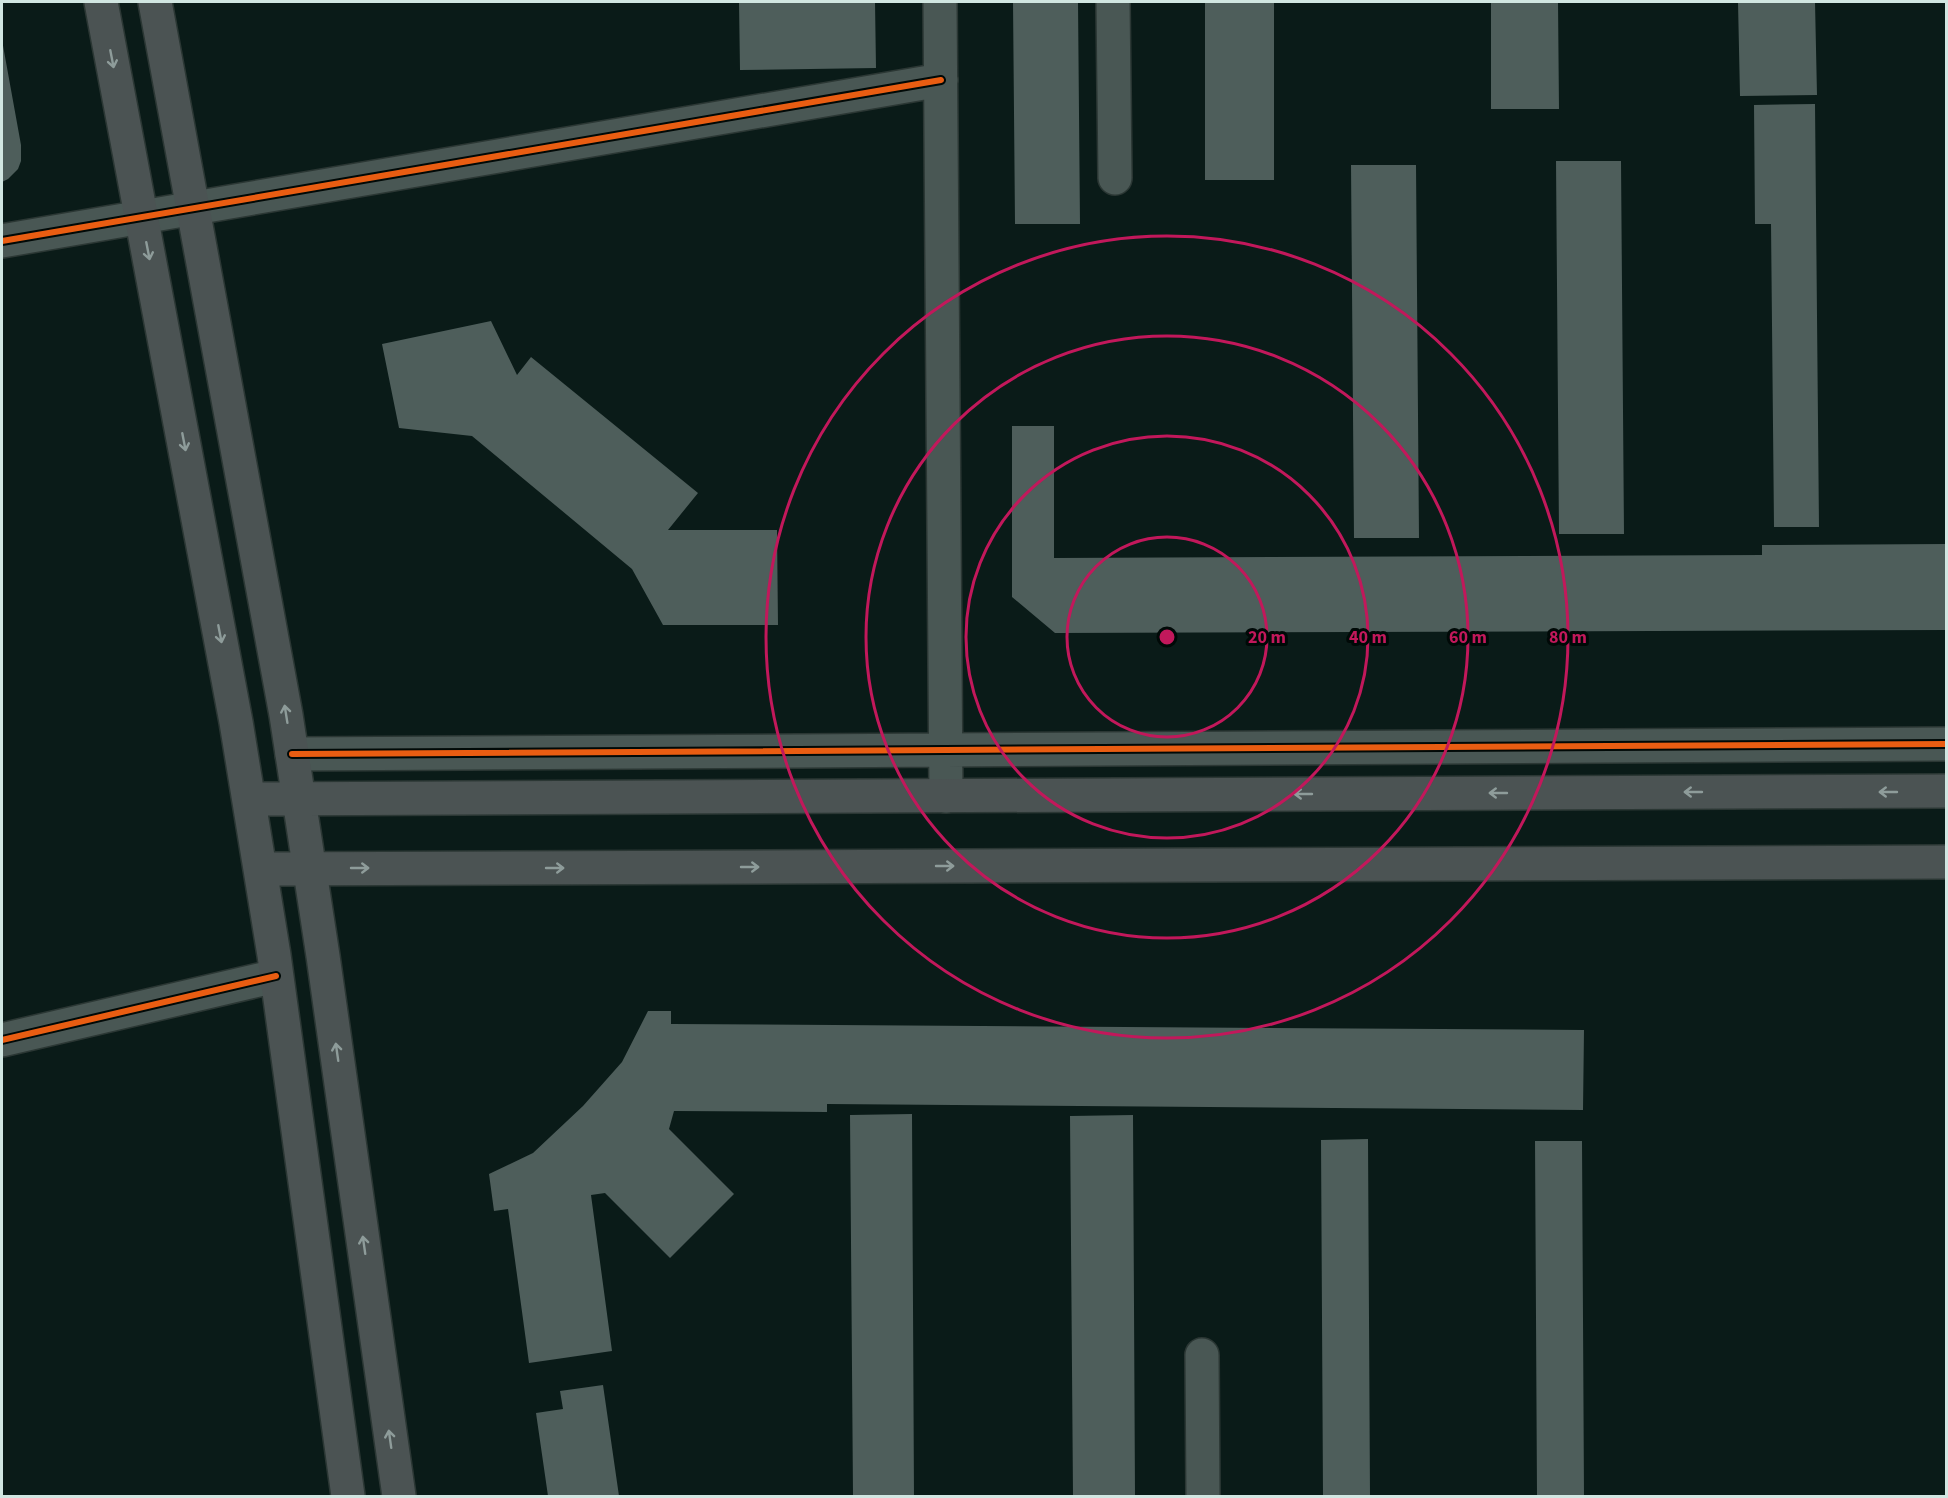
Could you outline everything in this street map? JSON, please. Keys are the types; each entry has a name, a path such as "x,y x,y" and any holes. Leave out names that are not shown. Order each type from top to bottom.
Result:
{"main road":[{"path":"101,2 249,799 276,976 348,1497"},
{"path":"155,2 286,715 310,868 399,1497"},
{"path":"249,799 1947,791"},
{"path":"260,869 1947,862"}],"street":[{"path":"940,2 946,796"},
{"path":"1113,2 1115,178"},
{"path":"2,241 940,80"},
{"path":"292,754 1947,744"},
{"path":"2,1040 276,976"},
{"path":"1202,1355 1203,1497"}],"building":[{"path":"739,2 875,2 876,68 740,70"},
{"path":"1013,2 1078,2 1080,224 1015,224"},
{"path":"1205,2 1274,2 1274,180 1205,180"},
{"path":"1491,2 1558,2 1559,109 1491,109"},
{"path":"1738,2 1815,2 1817,95 1740,96"},
{"path":"2,40 21,145 21,161 18,169 2,182"},
{"path":"1815,104 1819,527 1774,527 1771,224 1755,224 1754,105"},
{"path":"1556,161 1621,161 1624,534 1559,534"},
{"path":"1351,165 1416,165 1419,538 1354,538"},
{"path":"491,321 517,375 531,357 698,493 668,530 777,530 778,625 663,625 632,569 472,436 399,428 382,344"},
{"path":"1012,426 1054,426 1054,558 1762,555 1762,545 1946,544 1946,630 1055,633 1012,597"},
{"path":"648,1011 671,1011 671,1024 1584,1030 1583,1110 827,1104 827,1112 674,1111 669,1129 734,1194 670,1258 605,1193 591,1195 612,1351 529,1363 508,1209 494,1211 489,1174 533,1153 583,1106 622,1062"},
{"path":"912,1114 914,1496 853,1496 850,1115"},
{"path":"1133,1115 1135,1496 1073,1496 1070,1116"},
{"path":"1368,1139 1370,1496 1323,1496 1321,1140"},
{"path":"1535,1141 1582,1141 1584,1496 1537,1496"},
{"path":"603,1385 619,1496 548,1496 536,1413 563,1409 560,1391"}],"cycle path":[{"path":"2,241 941,80"},
{"path":"292,754 1946,744"},
{"path":"2,1040 276,976"}]}
